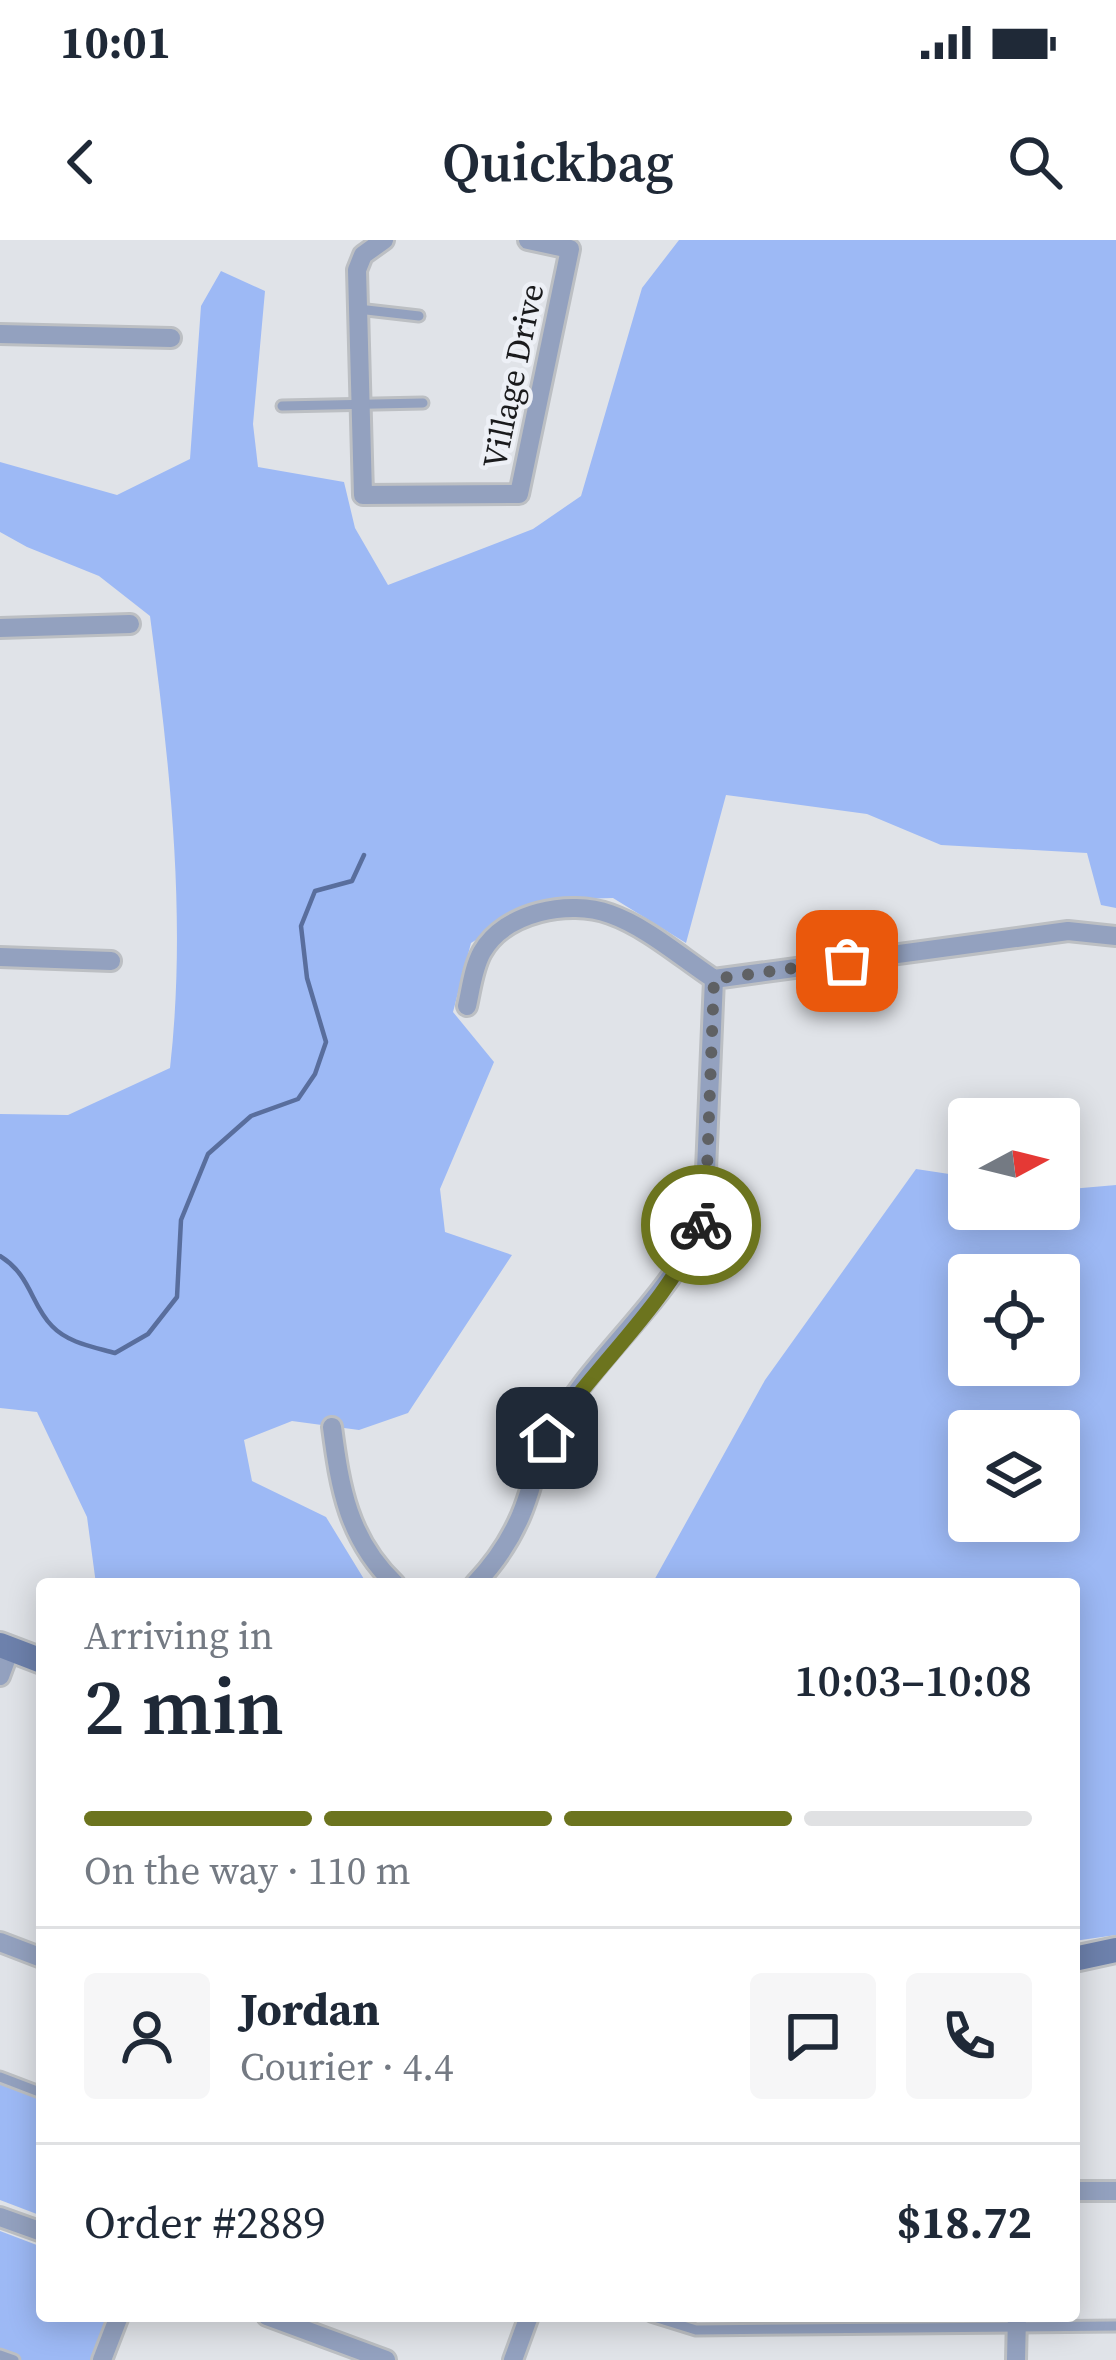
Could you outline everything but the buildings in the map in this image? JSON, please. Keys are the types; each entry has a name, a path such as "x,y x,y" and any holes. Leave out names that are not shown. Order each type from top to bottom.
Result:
{"main road":[{"path":"5,1647 36,1659"},
{"path":"1080,1957 1116,1950"}],"street":[{"name":"Village Drive","path":"384,240 362,255 357,270 362,495 519,494 573,244 528,240"},
{"path":"0,334 171,338"},
{"path":"0,628 130,624"},
{"path":"466,1006 482,952 495,936 528,916 555,910 584,908 610,914 714,979 1068,931 1116,937"},
{"path":"0,958 111,961"},
{"path":"481,1578 495,1563 520,1517 547,1438 571,1401 670,1282 690,1253 704,1218 714,979"},
{"path":"332,1427 341,1496 357,1534 390,1578"},
{"path":"0,1676 5,1647"},
{"path":"0,1942 36,1956"},
{"path":"1080,2191 1116,2191"},
{"path":"0,2217 36,2231"},
{"path":"102,2360 117,2322"},
{"path":"283,2322 386,2360"},
{"path":"513,2360 527,2322"},
{"path":"1016,2360 1017,2322"}],"lane":[{"path":"358,309 419,316"},
{"path":"282,406 423,404"},
{"path":"0,2077 36,2091"},
{"path":"670,2322 696,2330 981,2322"},
{"path":"1037,2322 1116,2326"},
{"path":"0,2355 14,2360"}],"shaded area":[{"path":"679,240 1116,240 1116,908 1101,905 1087,853 941,845 867,814 726,795 686,943 613,898 541,900 471,943 453,1012 494,1062 440,1189 445,1232 512,1255 408,1413 359,1430 292,1421 244,1440 252,1481 326,1517 363,1578 95,1578 87,1517 37,1412 0,1408 0,1114 68,1115 170,1068 177,955 170,785 150,616 99,576 0,532 0,462 117,495 190,459 201,306 221,271 265,291 253,424 258,467 344,482 355,528 388,585 533,529 581,496 642,288"},
{"path":"916,1169 948,1174 948,1230 1080,1230 1080,1188 1116,1185 1116,1935 1080,1940 1080,1578 655,1578 765,1380"},
{"path":"0,2073 36,2086 36,2214 0,2200"},
{"path":"0,2231 36,2245 36,2322 105,2322 91,2360 0,2360"}],"waterway":[{"path":"0,1256 25,1281 45,1318 66,1337 115,1353 148,1334 177,1297 181,1220 208,1154 251,1116 298,1099 315,1074 326,1042 307,978 301,926 315,891 352,881 364,855"}],"way so far":[{"path":"701,1225 714,979 847,961"}],"route":[{"path":"547,1438 571,1401 670,1282 690,1253 701,1225"}]}
